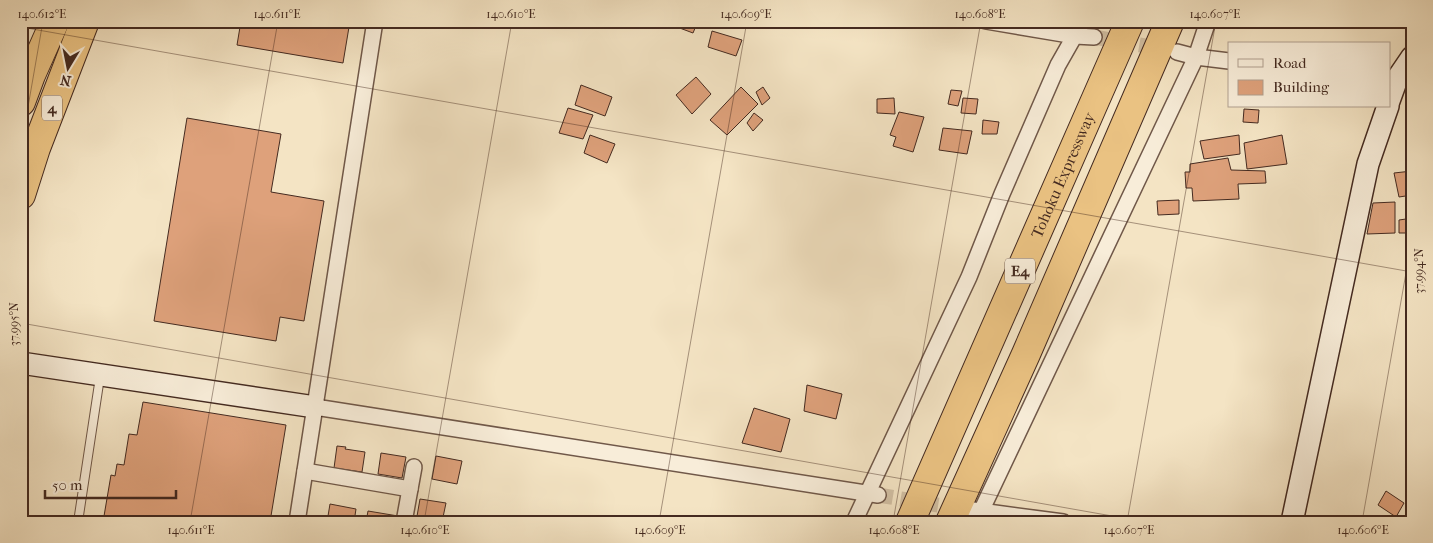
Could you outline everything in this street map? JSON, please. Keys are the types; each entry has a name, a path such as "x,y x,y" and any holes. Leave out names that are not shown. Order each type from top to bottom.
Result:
{"highway":[{"name":"4","path":"21,102 55,21"},
{"name":"4","path":"21,195 36,148 85,21"},
{"name":"Tohoku Expressway","path":"910,522 1130,21"},
{"name":"E4","path":"969,516 1026,354 1170,21"}],"street":[{"path":"297,522 375,21"},
{"path":"986,21 1075,36 1094,37"},
{"path":"854,522 872,495 969,277 1009,176 1058,65 1083,21"},
{"path":"1063,522 969,516 1196,57 1208,21"},
{"path":"1177,52 1196,57 1228,61"},
{"path":"1390,99 1412,57"},
{"path":"1292,522 1368,164 1387,108"},
{"path":"21,363 872,495"},
{"path":"404,522 414,467"},
{"path":"305,472 410,489"}],"lane":[{"path":"78,522 100,375"}],"building":[{"path":"241,21 350,21 343,63 237,45"},
{"path":"677,21 698,21 693,33 677,27"},
{"path":"712,31 742,40 736,56 708,47"},
{"path":"696,77 711,94 692,114 676,95"},
{"path":"581,85 612,97 605,116 575,105"},
{"path":"741,87 758,104 727,135 710,120"},
{"path":"763,87 770,98 762,105 756,92"},
{"path":"951,90 962,91 958,106 948,104"},
{"path":"894,98 895,114 877,113 877,99"},
{"path":"963,98 978,99 976,114 961,113"},
{"path":"568,108 593,115 583,139 559,133"},
{"path":"1244,109 1259,110 1258,123 1243,122"},
{"path":"899,112 924,117 913,152 893,146 896,137 890,135"},
{"path":"754,113 763,120 753,131 747,123"},
{"path":"187,118 281,134 271,192 324,201 304,321 280,317 276,341 154,321"},
{"path":"983,120 999,122 997,134 982,134"},
{"path":"943,128 972,131 967,154 939,150"},
{"path":"590,135 615,144 607,163 584,153"},
{"path":"1239,135 1240,154 1204,159 1200,141"},
{"path":"1282,135 1287,164 1247,169 1244,143"},
{"path":"1228,158 1231,170 1265,171 1266,183 1238,184 1239,199 1193,201 1192,188 1186,188 1185,172 1190,172 1190,164"},
{"path":"1412,171 1412,195 1399,197 1394,173"},
{"path":"1179,200 1179,214 1158,215 1157,201"},
{"path":"1395,202 1395,233 1367,234 1373,203"},
{"path":"1406,205 1412,205 1412,233 1399,233 1399,220 1406,219"},
{"path":"807,385 842,394 836,419 804,411"},
{"path":"143,402 286,425 270,522 103,522 111,475 115,476 117,464 124,465 129,434 137,435"},
{"path":"754,408 790,419 781,452 742,443"},
{"path":"337,446 365,452 362,472 334,468"},
{"path":"381,453 406,457 402,478 378,474"},
{"path":"436,456 462,461 457,484 432,479"},
{"path":"1386,491 1404,503 1396,517 1378,505"},
{"path":"420,499 446,503 442,522 416,522"},
{"path":"330,504 356,509 354,522 327,522"},
{"path":"368,511 398,516 397,522 366,522"}],"tunnel":[{"path":"1094,37 1163,49"},
{"path":"878,495 962,509"}]}
